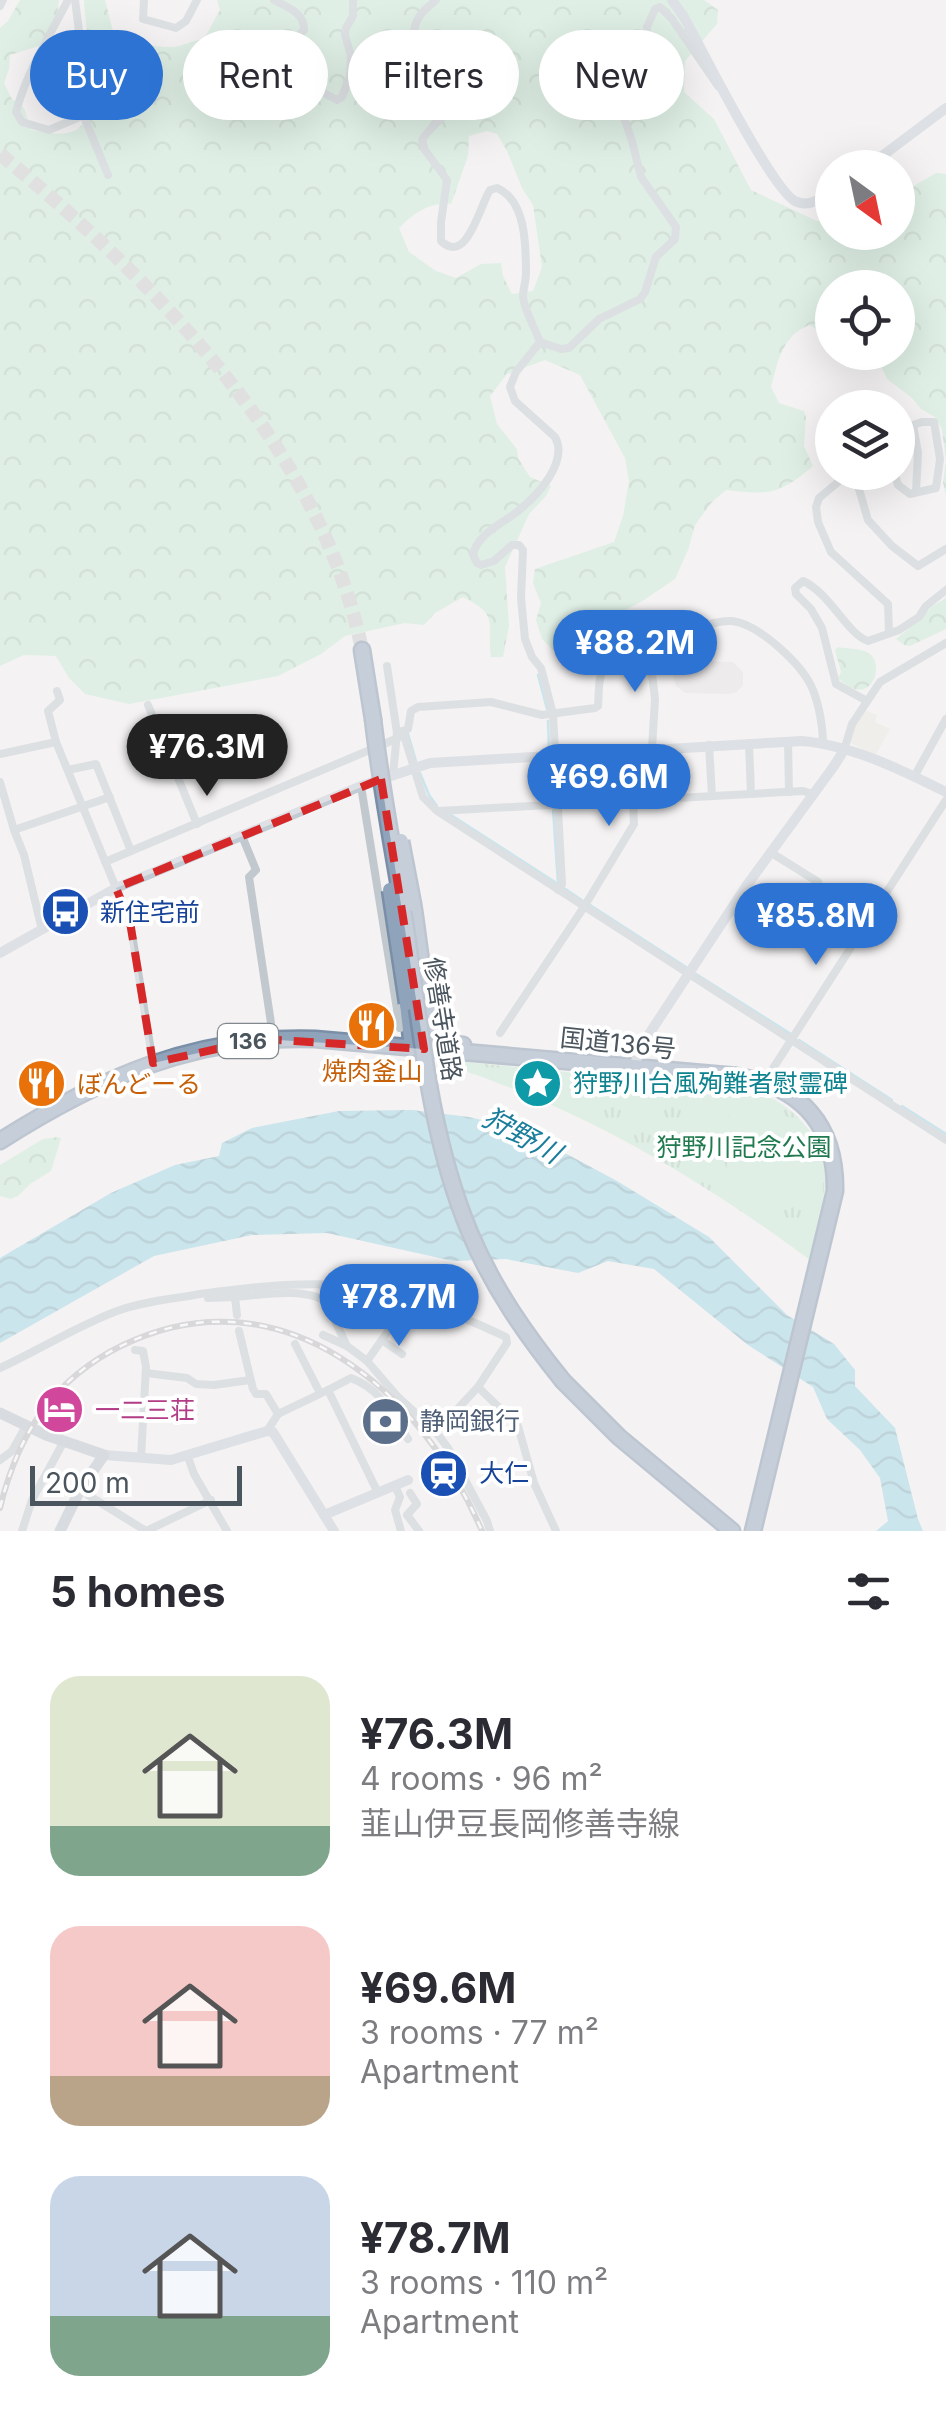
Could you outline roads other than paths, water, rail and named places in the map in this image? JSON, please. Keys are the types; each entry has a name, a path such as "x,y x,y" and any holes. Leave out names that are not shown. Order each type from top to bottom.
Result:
{"highway":[{"name":"修善寺道路","path":"362,650 437,1122 451,1180 471,1236 525,1332 577,1397 732,1531"},
{"path":"373,719 384,758 433,1020 439,1034 451,1044 498,1048 517,1056"},
{"path":"377,754 376,771 407,1003 405,1024 420,1049"},
{"path":"420,1049 433,1020"},
{"name":"国道136号","path":"0,1141 87,1090 153,1063 206,1048 262,1039 314,1039 737,1076 782,1090 805,1107 830,1146 835,1192 754,1531"}],"main road":[{"path":"672,0 787,196 801,204 815,200"},
{"path":"890,150 946,108"},
{"path":"0,954 116,888 360,786 437,762 788,741 844,750 946,792"},
{"path":"634,1068 639,1050 770,852 844,750"},
{"path":"0,1413 104,1455 140,1458 188,1457 268,1431 277,1436 334,1531"},
{"path":"60,1531 80,1488 104,1455"},
{"path":"324,1515 408,1480"}],"street":[{"path":"71,0 77,30"},
{"path":"54,30 71,0"},
{"path":"144,0 144,19 176,28 186,21 196,0"},
{"path":"274,0 301,16 304,30 284,45 248,42 236,56 236,68 245,72 260,57 268,55 302,62 322,92 337,100 350,81 351,56 345,34 353,16 353,0"},
{"path":"436,0 420,16 414,31 419,54 450,98 447,111 422,140 447,180 441,241 453,247 464,241 476,225 490,190 497,188 509,195 523,232 523,296 540,342"},
{"path":"540,342 569,348 599,320 640,299 656,258 675,239 676,227 641,177 618,103 621,88 646,61 648,28 654,9 660,7 672,19 714,83 725,92"},
{"path":"30,70 16,112 22,122 49,130 73,120"},
{"path":"84,120 108,176"},
{"path":"540,342 510,387 515,401 555,437 559,444 558,461 529,502 478,541 473,555 481,565 512,545 523,550 521,598 525,639 541,668 553,714 562,884 558,890"},
{"path":"903,490 910,494 934,489 937,485 939,450 936,424 931,421 913,425 918,453 916,492"},
{"path":"829,490 819,498 818,522 831,552 888,604 889,632"},
{"path":"857,490 868,520 918,566 946,549"},
{"path":"867,700 836,684 822,628 796,594 796,588 804,581 812,586 860,639 873,640 918,617 946,590"},
{"path":"105,862 399,734 409,726 411,712 418,707 490,702 536,714 553,714 598,706 601,674 626,645 720,622 739,622 755,628 812,688 823,744"},
{"path":"648,640 654,699 652,749"},
{"path":"844,750 852,724 884,678 946,643"},
{"path":"387,666 399,734 423,797 437,811 946,1140"},
{"path":"57,691 60,700 48,711 56,742 130,922 153,1063"},
{"path":"148,706 197,824"},
{"path":"914,776 946,719"},
{"path":"394,775 399,734"},
{"path":"788,741 790,792"},
{"path":"0,754 56,742"},
{"path":"749,743 751,794"},
{"path":"709,745 712,796"},
{"path":"671,748 673,798"},
{"path":"500,1033 634,824 630,750"},
{"path":"68,770 96,764 132,851"},
{"path":"0,782 24,855 42,930"},
{"path":"360,786 405,1024"},
{"path":"437,811 803,791 813,794"},
{"path":"14,830 110,797"},
{"path":"766,1083 946,800"},
{"path":"242,836 256,870 248,877 271,1023"},
{"path":"770,852 818,882"},
{"path":"0,1130 18,1129"},
{"path":"0,1368 119,1310 194,1295 282,1285 340,1285 451,1312 506,1337 507,1342 478,1386 436,1432"},
{"path":"194,1295 316,1295 326,1302 347,1346"},
{"path":"235,1298 237,1315"},
{"path":"326,1302 368,1303 400,1314 366,1361"},
{"path":"239,1331 256,1394 266,1394 278,1414"},
{"path":"323,1335 347,1346 366,1361 436,1432 490,1531"},
{"path":"382,1340 402,1354"},
{"path":"295,1344 378,1493"},
{"path":"136,1350 143,1351 146,1373 140,1458"},
{"path":"146,1373 187,1378 196,1384 250,1380"},
{"path":"268,1431 278,1414 352,1378 379,1394 408,1439"},
{"path":"478,1386 518,1426 534,1483 556,1531"},
{"path":"0,1460 12,1451 26,1426"},
{"path":"22,1531 32,1500 64,1442"},
{"path":"188,1457 227,1531"},
{"path":"395,1486 400,1497 395,1510 401,1531"},
{"path":"80,1488 146,1531 211,1500"},
{"path":"410,1493 417,1504 406,1516 419,1531"}],"water":[{"name":"狩野川","path":"412,1110 469,1117 522,1130 709,1237 787,1315 834,1344 855,1370 855,1386 895,1428 923,1531 876,1531 888,1521 880,1478 860,1450 827,1419 813,1387 748,1345 654,1269 608,1261 578,1273 506,1259 453,1261 327,1233 252,1235 154,1256 0,1343 0,1258 111,1193 175,1165 219,1156 222,1143 252,1128 339,1111"}],"waterway":[{"path":"538,675 547,709"},
{"path":"548,721 549,749"},
{"path":"408,734 416,761"},
{"path":"550,761 553,799"},
{"path":"420,773 437,806"},
{"path":"553,809 558,883"},
{"path":"451,815 558,884"},
{"path":"564,888 583,901"},
{"path":"590,905 686,967"},
{"path":"696,974 791,1034"},
{"path":"799,1040 892,1100"},
{"path":"902,1106 946,1134"}],"tunnel":[{"path":"0,154 58,203 171,313 270,437 310,505 341,576 362,650"}],"railway":[{"path":"0,1508 28,1433 58,1392 77,1374 123,1345 181,1325 237,1322 290,1334 339,1357 384,1391 423,1432 456,1480 482,1531"}],"place":[{"name":"新住宅前","path":"65,912"},
{"name":"焼肉釜山","path":"372,1025"},
{"name":"狩野川台風殉難者慰霊碑","path":"538,1083"},
{"name":"ぼんどーる","path":"42,1084"},
{"name":"一二三荘","path":"60,1410"},
{"name":"静岡銀行","path":"385,1421"},
{"name":"大仁","path":"444,1473"}],"park label":[{"name":"狩野川記念公園","path":"744,1147"}]}
